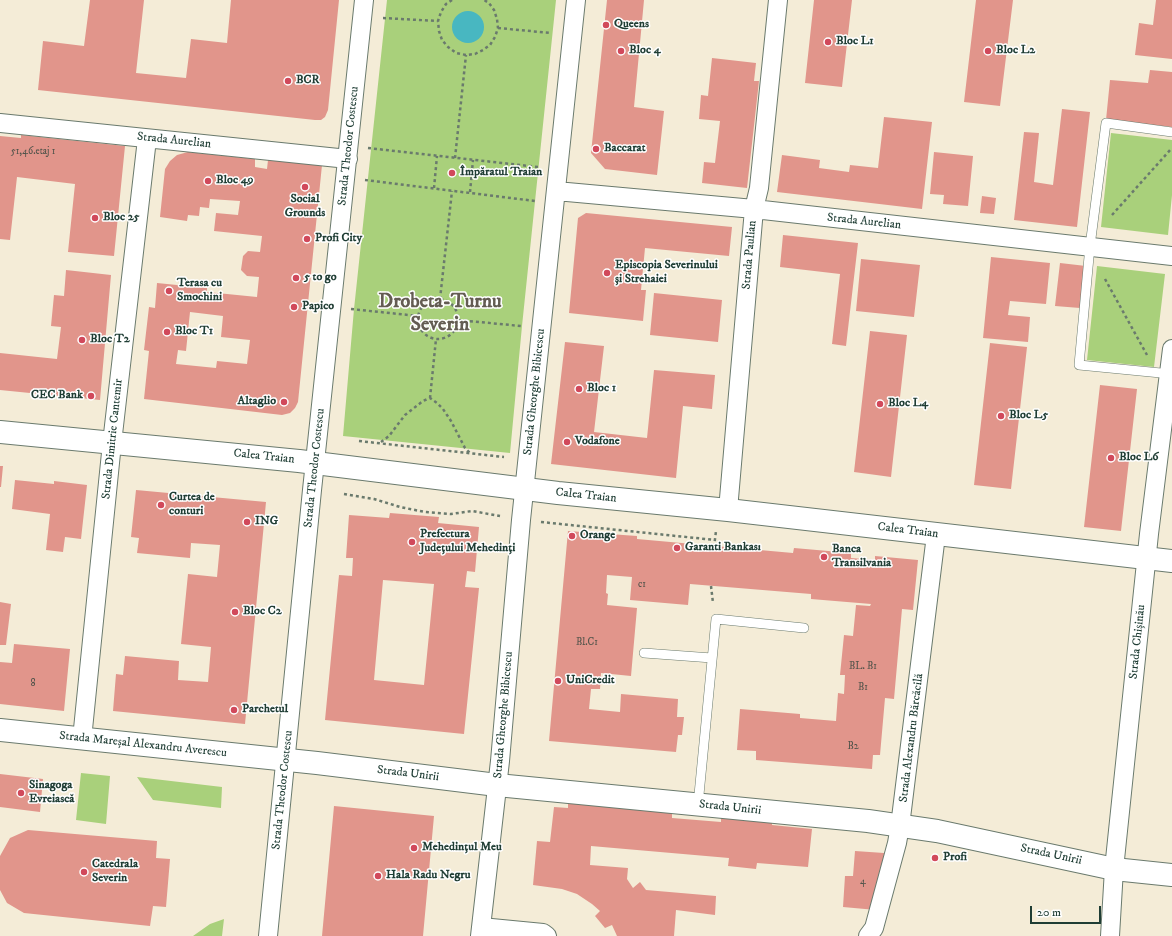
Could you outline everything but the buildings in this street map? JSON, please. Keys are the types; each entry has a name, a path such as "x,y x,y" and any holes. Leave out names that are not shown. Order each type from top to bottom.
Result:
{"street":[{"name":"Strada Gheorghe Bibicescu","path":"481,931 576,0"},
{"name":"Strada Paulian","path":"728,510 754,210 759,188 778,0"},
{"name":"Strada Theodor Costescu","path":"268,936 315,463 363,8"},
{"name":"Strada Aurelian","path":"0,123 147,139 348,153"},
{"name":"Strada Dimitrie Cantemir","path":"82,739 112,443 147,139"},
{"name":"Strada Aurelian","path":"555,197 754,210 1172,256"},
{"name":"Strada Chișinău","path":"1110,936 1114,868 1167,374 1172,349"},
{"name":"Calea Traian","path":"0,432 315,463 525,489 728,510 1172,561"},
{"name":"Strada Alexandru Bărcăcilă","path":"868,936 874,928 897,843 900,826 936,535"},
{"name":"Strada Mareșal Alexandru Averescu","path":"0,730 286,760"},
{"name":"Strada Unirii","path":"286,760 497,785 900,826 937,831 1114,868 1172,875"},
{"path":"481,931 543,933 546,936"}],"lane":[{"path":"1167,374 1078,365 1090,246 1106,123 1172,132"},
{"path":"698,805 716,619 804,628"},
{"path":"644,654 712,658"}],"path":[{"path":"452,0 446,4 441,12 438,21 439,31 442,40 448,47 456,53 466,55 475,54 483,50 490,45 496,37 498,28 497,19 494,10 489,3 484,0"},
{"path":"363,8 438,21"},
{"path":"498,28 573,34"},
{"path":"455,158 466,55"},
{"path":"1167,374 1154,367 1097,266 1090,246 1101,227 1172,148"},
{"path":"348,153 437,156 558,169"},
{"path":"434,188 437,156"},
{"path":"470,192 473,160"},
{"path":"346,179 452,191 555,197"},
{"path":"440,299 452,191"},
{"path":"440,299 451,304 457,314 457,326 454,332 443,339 436,339 424,334 420,328 418,316 424,305 440,299"},
{"path":"332,307 418,316"},
{"path":"458,320 542,328"},
{"path":"430,398 436,339"},
{"path":"382,442 389,436 405,415 423,401 430,398"},
{"path":"430,398 443,409 465,448 470,453"},
{"path":"359,440 504,457"}],"green space":[{"path":"387,0 556,0 510,453 343,436 354,309"},
{"path":"1111,133 1172,140 1172,195 1168,235 1101,227"},
{"path":"1097,266 1165,274 1154,367 1087,360"},
{"path":"81,773 110,776 106,824 76,820"},
{"path":"137,777 222,787 221,808 153,800"},
{"path":"224,919 222,936 193,936 210,924"}],"water":[{"path":"468,11 479,16 484,27 479,38 468,43 457,38 452,27 457,16"}],"place":[{"name":"Queens","path":"606,25"},
{"name":"Bloc L1","path":"828,42"},
{"name":"Bloc 4","path":"621,51"},
{"name":"Bloc L2","path":"988,51"},
{"name":"BCR","path":"288,81"},
{"name":"Baccarat","path":"596,149"},
{"name":"Împăratul Traian","path":"452,173"},
{"name":"Bloc 49","path":"208,181"},
{"name":"Social Grounds","path":"305,187"},
{"name":"Bloc 25","path":"95,218"},
{"name":"Profi City","path":"307,239"},
{"name":"Episcopia Severinului și Strehaiei","path":"607,273"},
{"name":"5 to go","path":"296,278"},
{"name":"Terasa cu Smochini","path":"169,291"},
{"name":"Papico","path":"294,307"},
{"name":"Bloc T1","path":"167,332"},
{"name":"Bloc T2","path":"82,340"},
{"name":"Bloc 1","path":"579,389"},
{"name":"CEC Bank","path":"91,396"},
{"name":"Altaglio","path":"284,402"},
{"name":"Bloc L4","path":"880,404"},
{"name":"Bloc L5","path":"1001,416"},
{"name":"Vodafone","path":"567,442"},
{"name":"Bloc L6","path":"1111,458"},
{"name":"Curtea de conturi","path":"161,505"},
{"name":"ING","path":"247,522"},
{"name":"Orange","path":"572,536"},
{"name":"Prefectura Județului Mehedinți","path":"412,542"},
{"name":"Garanti Bankası","path":"677,548"},
{"name":"Banca Transilvania","path":"824,557"},
{"name":"Bloc C2","path":"235,612"},
{"name":"UniCredit","path":"558,681"},
{"name":"Parchetul","path":"234,710"},
{"name":"Sinagoga Evreiască","path":"21,793"},
{"name":"Mehedințul Meu","path":"414,848"},
{"name":"Profi","path":"935,858"},
{"name":"Catedrala Severin","path":"84,872"},
{"name":"Hala Radu Negru","path":"378,876"}],"district":[{"name":"Drobeta-Turnu Severin","path":"440,314"}]}
